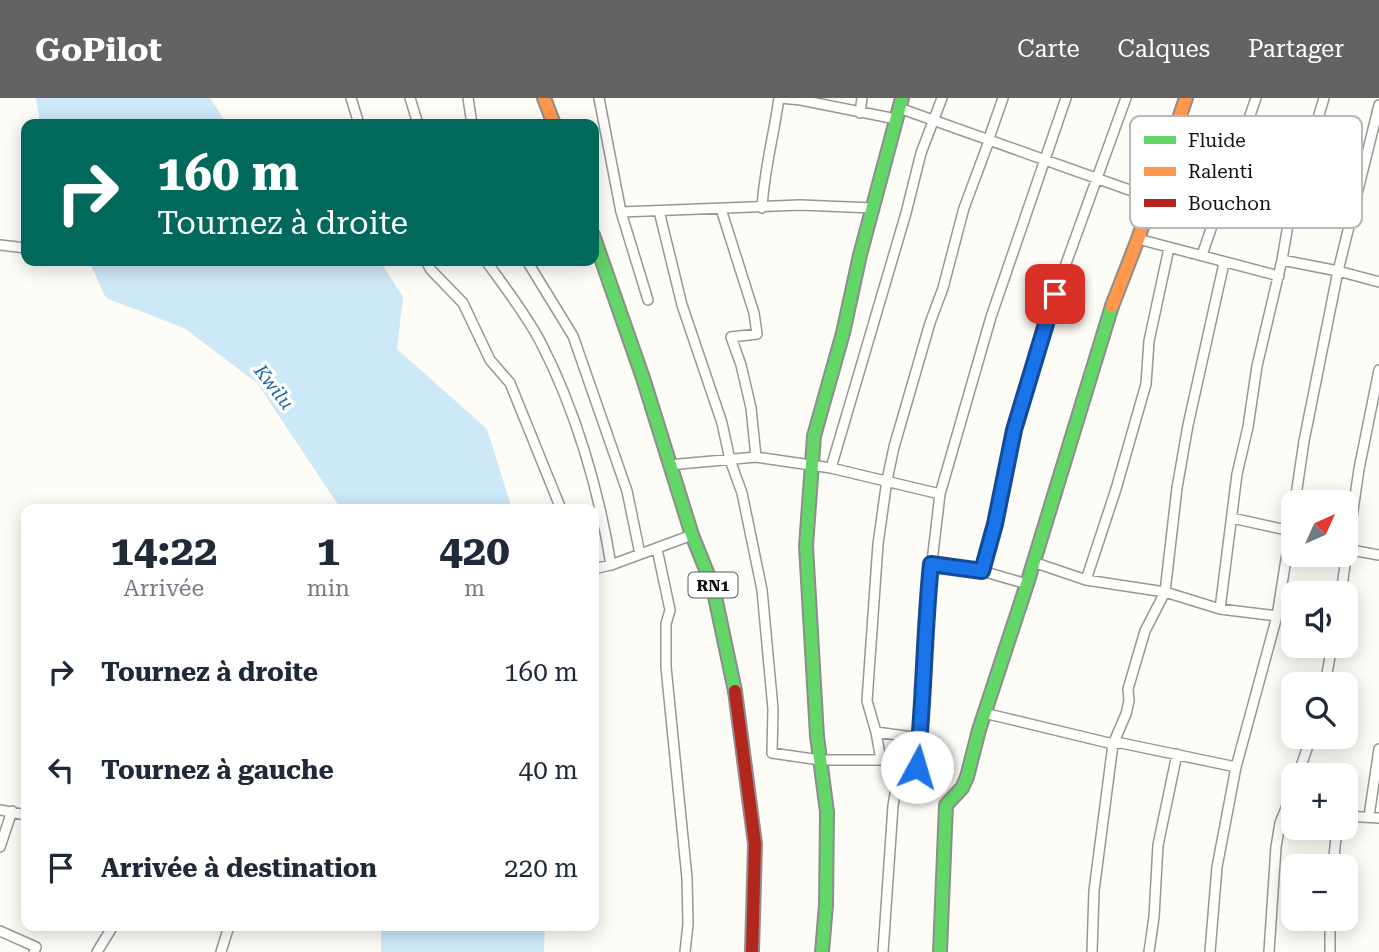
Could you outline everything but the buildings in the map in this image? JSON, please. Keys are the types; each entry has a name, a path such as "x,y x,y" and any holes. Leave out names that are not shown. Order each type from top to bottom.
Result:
{"main road":[{"path":"544,98 552,119"},
{"path":"1180,116 1186,98"},
{"path":"822,952 826,905 827,812 820,760 806,546 814,436 843,333 860,255 899,108"},
{"path":"940,952 946,805 962,788 967,777 984,713 1027,584 1108,316 1142,228"},
{"name":"RN1","path":"599,252 643,378 692,535 713,587 733,673 755,844 752,952"}],"street":[{"path":"351,98 357,119"},
{"path":"410,98 416,119"},
{"path":"468,98 471,119"},
{"path":"599,98 621,212 648,300"},
{"path":"762,208 764,173 779,98 802,99 860,113 899,108 1130,190"},
{"path":"860,113 862,98"},
{"path":"831,468 921,153 942,98"},
{"path":"881,760 867,701 877,556 887,480 894,447 930,323 943,288 964,208 1003,98"},
{"path":"917,767 924,630 940,494 991,317 1066,98"},
{"path":"982,571 995,524 1014,430 1055,294 1126,98"},
{"path":"1250,116 1256,98"},
{"path":"1319,116 1324,98"},
{"path":"1362,174 1379,105"},
{"path":"621,212 800,205 873,208"},
{"path":"721,209 754,313 757,334 732,337 751,408 756,457"},
{"path":"659,211 682,305 722,423 730,460 742,493 762,590 773,709 772,753 820,760 881,760 917,767"},
{"path":"1202,255 1211,228"},
{"path":"1220,608 1237,474 1248,427 1257,366 1288,228"},
{"path":"1297,490 1304,441 1349,228"},
{"path":"1138,239 1279,276"},
{"path":"0,245 21,247"},
{"path":"1086,580 1146,384 1149,341 1169,248"},
{"path":"1282,260 1379,282"},
{"path":"1092,952 1094,891 1112,744 1126,714 1128,689 1145,631 1165,592 1181,463 1224,262"},
{"path":"429,266 463,303 490,360 510,383 559,504"},
{"path":"489,266 540,340 577,428 599,504"},
{"path":"530,266 573,336 627,491 640,554"},
{"path":"1356,490 1379,370"},
{"path":"670,466 756,457 831,468 940,494"},
{"path":"599,504 611,565"},
{"path":"1232,517 1281,531"},
{"path":"599,568 692,535"},
{"path":"657,549 670,610 666,624 666,667 687,878 688,924 685,952"},
{"path":"1358,551 1379,555"},
{"path":"1033,562 1086,580 1165,592 1220,608 1277,616"},
{"path":"931,564 982,571 1027,584"},
{"path":"1210,952 1217,867 1236,766 1277,616 1286,567"},
{"path":"984,713 1112,744 1121,743 1236,766"},
{"path":"876,732 920,738"},
{"path":"1369,816 1379,749"},
{"path":"1149,952 1158,845 1177,754"},
{"path":"883,952 888,861 898,775 908,767 917,767"},
{"path":"0,810 21,813"},
{"path":"0,847 12,811"},
{"path":"1358,816 1379,818"},
{"path":"1269,952 1276,847 1281,821"},
{"path":"0,931 36,947 34,952"},
{"path":"97,952 110,931"},
{"path":"221,952 227,931"},
{"path":"1330,931 1330,952"}],"water":[{"path":"36,98 210,98 224,119 39,119"},
{"name":"Kwilu","path":"91,266 383,266 403,297 397,349 487,429 510,504 338,504 257,383 184,328 106,298"},
{"path":"381,931 545,931 544,952 381,952"}],"traffic: fast":[{"path":"822,952 826,905 827,812 817,736 806,546 814,436 843,333 860,255 902,98"},
{"path":"599,252 643,378 692,535 713,587 735,691"},
{"path":"940,952 946,805 962,788 967,777 979,730 1027,584 1112,306"}],"traffic: slow":[{"path":"544,98 552,119"},
{"path":"1180,116 1186,98"},
{"path":"1112,306 1142,228"}],"traffic: jam":[{"path":"735,691 755,844 752,952"}],"route":[{"path":"917,767 922,725 924,630 931,564 982,571 995,524 1014,430 1055,294"}]}
